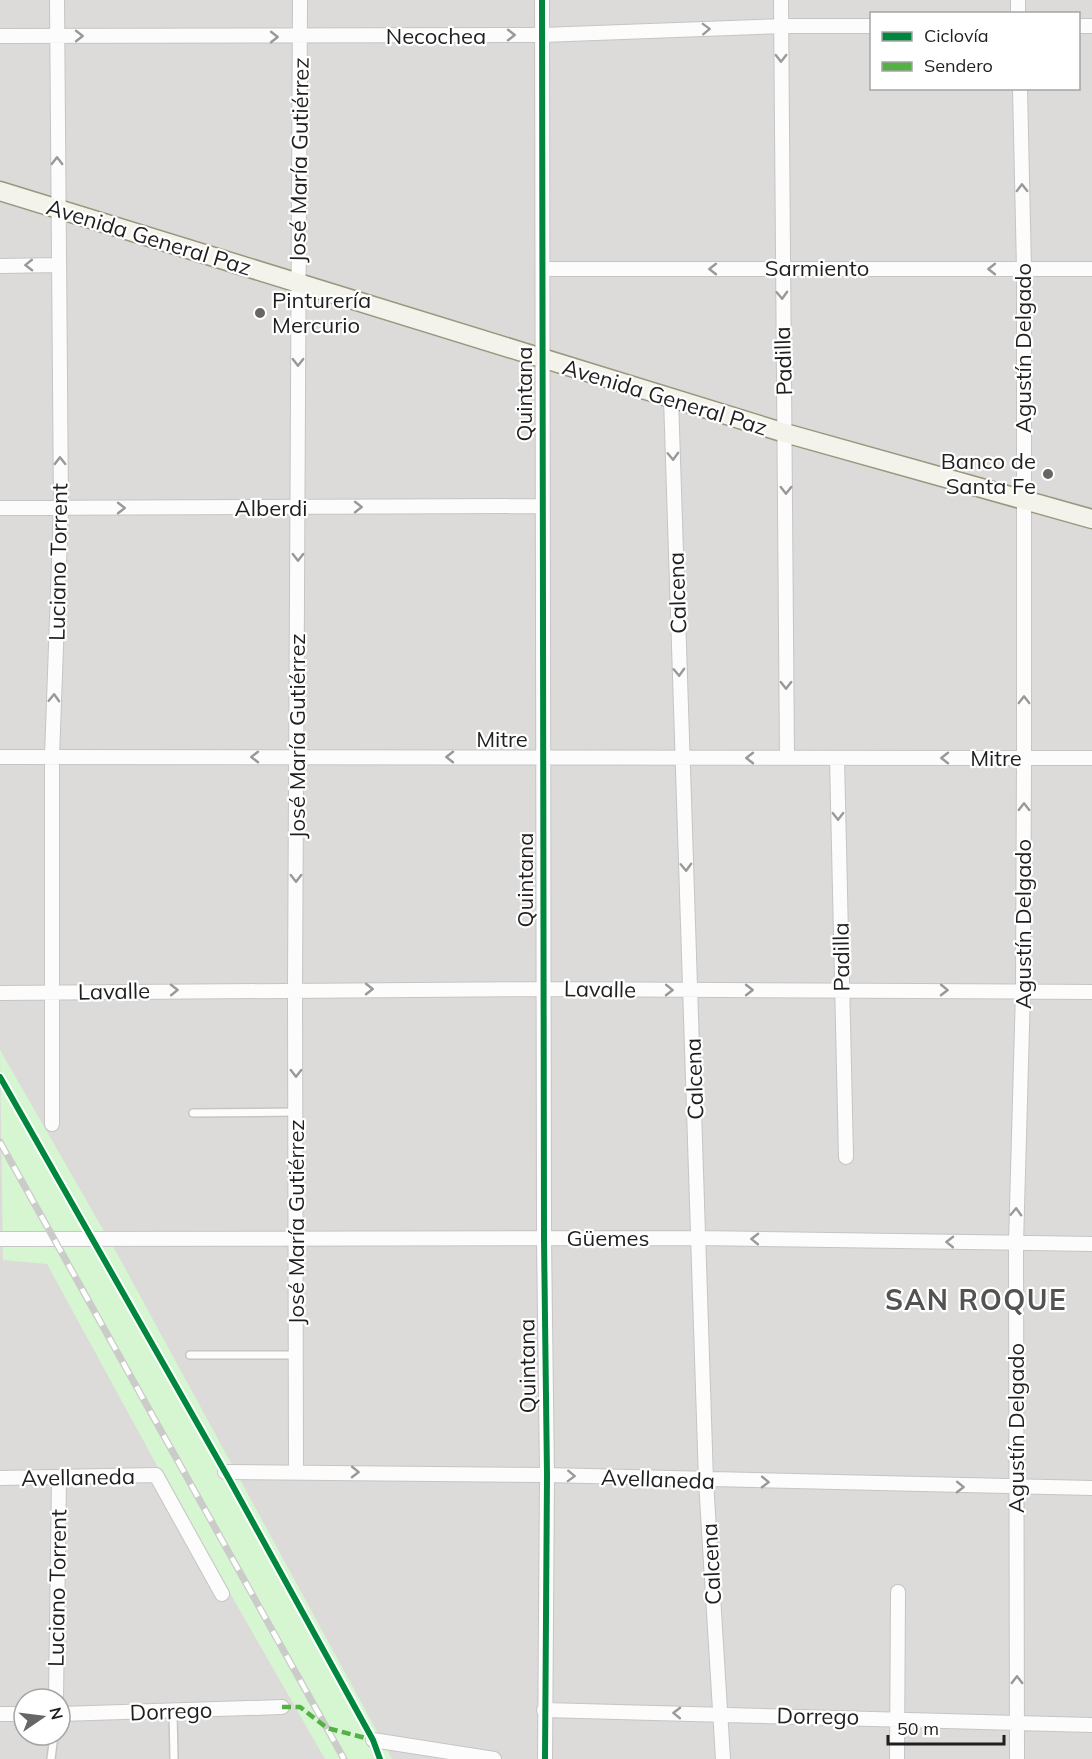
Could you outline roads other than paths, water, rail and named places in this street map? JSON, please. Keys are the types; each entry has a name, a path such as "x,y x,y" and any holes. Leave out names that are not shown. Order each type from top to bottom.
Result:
{"main road":[{"name":"Avenida General Paz","path":"0,191 542,360 785,433 1092,519"}],"street":[{"name":"Luciano Torrent","path":"52,1124 52,757 61,508 57,0"},
{"name":"José María Gutiérrez","path":"296,1472 295,989 300,0"},
{"name":"Quintana","path":"542,0 543,988 547,1475 545,1759"},
{"name":"Padilla","path":"781,0 781,268 785,433 787,758"},
{"name":"Necochea","path":"0,36 542,35 781,26 870,26"},
{"name":"Agustín Delgado","path":"1017,1759 1016,1244 1023,991 1024,758 1024,268 1020,90"},
{"path":"0,266 58,265"},
{"name":"Sarmiento","path":"543,269 1092,269"},
{"name":"Calcena","path":"671,398 706,1480 723,1759"},
{"name":"Alberdi","path":"0,508 543,506"},
{"name":"Mitre","path":"0,757 1092,758"},
{"name":"Padilla","path":"837,758 846,1156"},
{"name":"Lavalle","path":"0,993 543,988 1092,992"},
{"name":"Güemes","path":"0,1239 699,1238 1092,1244"},
{"name":"Avellaneda","path":"225,1472 547,1475 1016,1488 1092,1488"},
{"name":"Avellaneda","path":"0,1478 156,1475 222,1594"},
{"name":"Luciano Torrent","path":"56,1687 59,1478"},
{"path":"897,1759 898,1592"},
{"name":"Dorrego","path":"72,1714 282,1707"},
{"name":"Dorrego","path":"544,1710 1092,1725"},
{"path":"373,1740 494,1759"}],"lane":[{"path":"193,1113 296,1112"},
{"path":"190,1355 297,1355"},
{"path":"173,1711 174,1759"}],"railway":[{"path":"0,1142 344,1759"}],"place":[{"name":"Pinturería Mercurio","path":"260,313"},
{"name":"Banco de Santa Fe","path":"1048,474"}],"district":[{"name":"SAN ROQUE","path":"976,1299"}]}
